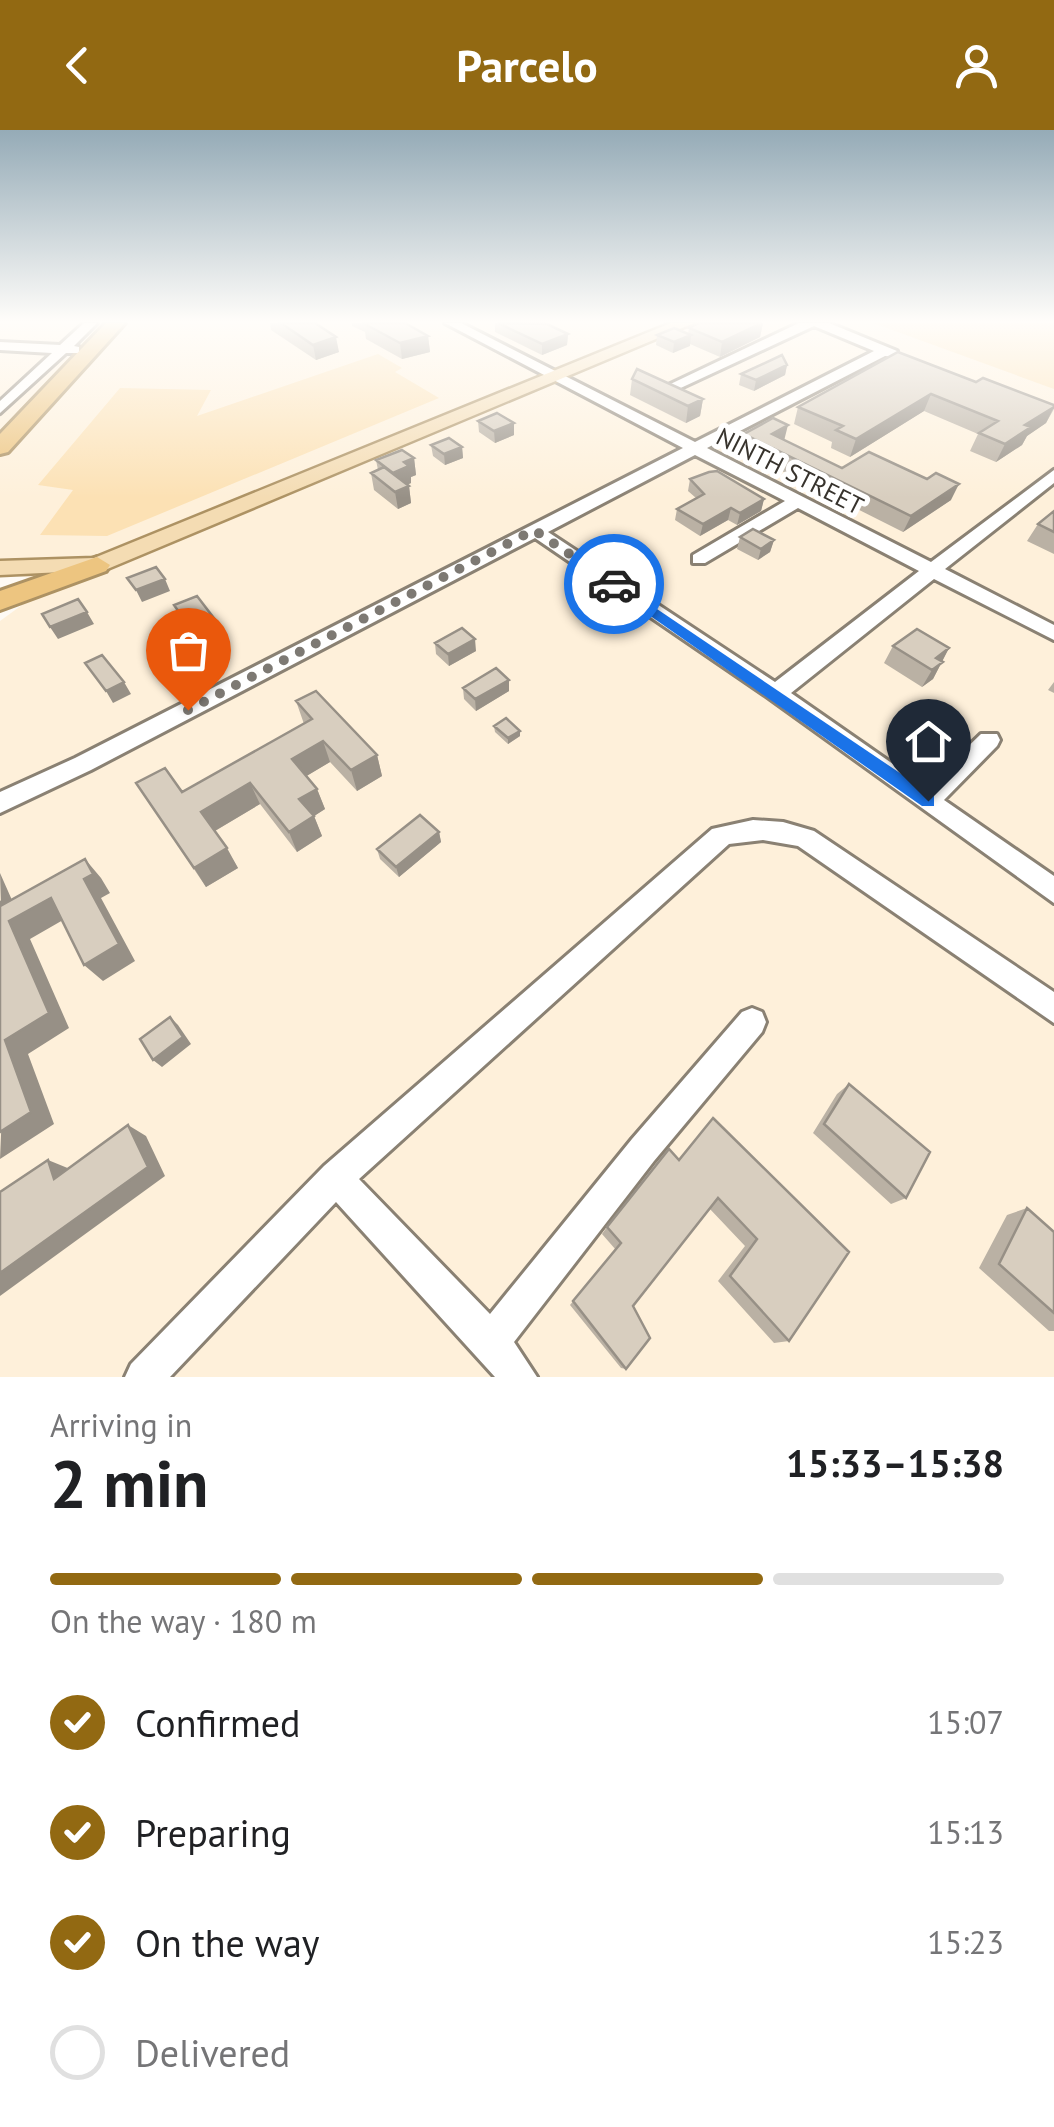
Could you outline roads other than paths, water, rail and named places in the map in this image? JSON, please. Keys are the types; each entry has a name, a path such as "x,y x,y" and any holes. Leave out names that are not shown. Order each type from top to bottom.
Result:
{"highway":[{"path":"0,446 52,381"},
{"path":"0,601 97,565"}],"main road":[{"path":"0,568 97,565 545,381"}],"street":[{"path":"0,408 36,381"},
{"name":"NINTH STREET","path":"559,381 1054,634"},
{"path":"667,389 684,381"},
{"path":"0,803 84,764 534,530 836,381"},
{"path":"776,693 1054,475"},
{"path":"699,559 796,502"},
{"path":"534,530 776,693 1054,890"},
{"path":"928,801 990,740"},
{"path":"144,1377 336,1178 721,836 744,828 768,828 805,838 1054,1008"},
{"path":"491,1342 643,1150 752,1022"},
{"path":"336,1178 491,1342 518,1377"}]}
